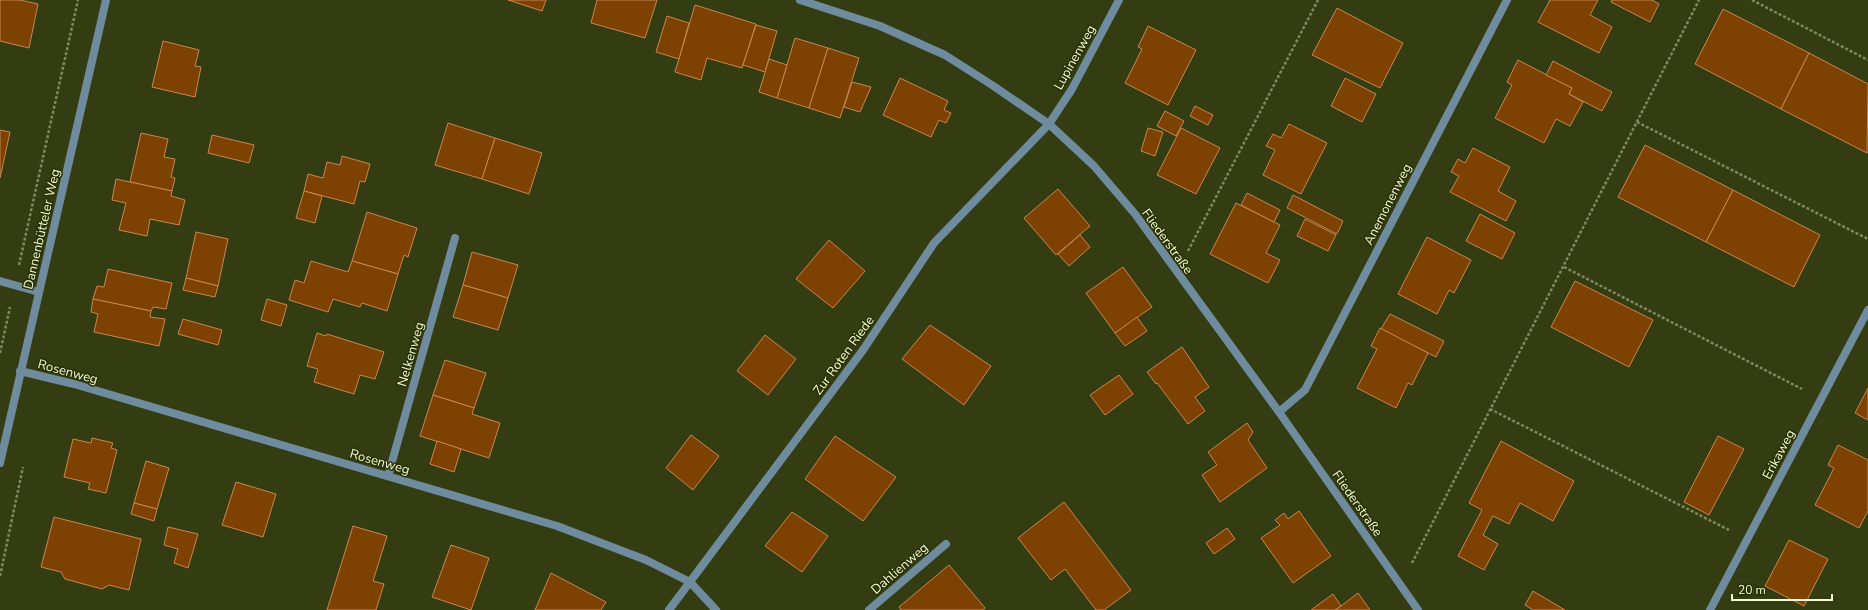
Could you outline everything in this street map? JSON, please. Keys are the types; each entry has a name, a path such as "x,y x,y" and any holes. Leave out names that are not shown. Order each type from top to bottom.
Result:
{"street":[{"name":"Dannenbütteler Weg","path":"0,463 106,0"},
{"name":"Fliederstraße","path":"800,0 880,26 945,56 992,85 1049,124 1099,172 1135,214 1278,412 1418,610"},
{"name":"Lupinenweg","path":"1049,124 1072,89 1119,0"},
{"name":"Anemonenweg","path":"1278,412 1305,390 1507,0"},
{"name":"Zur Roten Riede","path":"669,610 863,350 934,243 1049,124"},
{"name":"Nelkenweg","path":"388,476 455,238"},
{"path":"0,281 39,292"},
{"name":"Erikaweg","path":"1710,610 1746,539 1868,310"},
{"name":"Rosenweg","path":"20,371 74,384 557,526 646,560 690,582 716,610"},
{"name":"Dahlienweg","path":"869,610 946,544"}],"path":[{"path":"0,353 78,0"},
{"path":"1177,273 1318,0"},
{"path":"1401,585 1699,0"},
{"path":"1752,0 1868,60"},
{"path":"1637,122 1868,239"},
{"path":"1564,267 1821,400"},
{"path":"1490,409 1746,539"}],"building":[{"path":"0,0 20,0 38,4 29,48 0,41"},
{"path":"508,0 546,0 542,11"},
{"path":"597,0 657,0 645,38 591,23"},
{"path":"1550,0 1598,0 1590,15 1612,27 1599,53 1538,22"},
{"path":"1612,0 1652,0 1659,4 1650,22 1611,2"},
{"path":"695,5 756,24 742,68 707,58 701,80 675,72"},
{"path":"1337,8 1403,43 1380,88 1312,55"},
{"path":"1723,9 1809,53 1781,109 1695,64"},
{"path":"667,16 689,23 679,59 656,52"},
{"path":"756,25 777,31 765,72 743,65"},
{"path":"1148,26 1196,50 1168,105 1125,83 1142,49 1138,47"},
{"path":"795,38 828,48 809,108 777,98"},
{"path":"163,41 199,50 195,66 201,67 195,97 152,87"},
{"path":"828,48 859,58 840,118 809,108"},
{"path":"1809,53 1868,84 1867,153 1781,109"},
{"path":"769,59 787,65 777,98 759,92"},
{"path":"1518,60 1572,88 1569,94 1583,102 1570,126 1556,119 1544,143 1495,118 1512,85 1507,82"},
{"path":"1553,61 1612,92 1602,111 1569,94 1572,88 1546,75"},
{"path":"900,78 948,101 944,110 951,113 946,123 939,120 931,137 883,115"},
{"path":"1345,78 1376,94 1362,122 1331,106"},
{"path":"852,82 871,87 860,112 844,107"},
{"path":"1195,106 1213,115 1208,125 1190,116"},
{"path":"1165,111 1184,121 1176,136 1157,126"},
{"path":"448,123 495,138 482,179 435,165"},
{"path":"1289,124 1327,143 1301,194 1263,175 1275,150 1266,146 1273,134 1281,138"},
{"path":"1148,128 1163,132 1155,156 1141,151"},
{"path":"1181,128 1220,148 1196,194 1157,175"},
{"path":"0,130 10,132 0,178"},
{"path":"141,133 168,139 164,157 175,159 171,177 175,178 172,191 130,182"},
{"path":"212,135 254,145 249,163 208,153"},
{"path":"495,138 542,153 529,194 482,179"},
{"path":"1645,145 1733,190 1706,242 1618,197"},
{"path":"1473,148 1510,167 1498,191 1516,201 1506,221 1450,192 1459,176 1451,172 1458,159 1465,163"},
{"path":"342,156 370,164 365,182 360,181 354,204 304,191 308,174 323,178 327,162 340,165"},
{"path":"116,179 172,191 171,196 185,200 179,225 150,219 147,236 119,230 126,203 112,200"},
{"path":"1058,189 1090,226 1056,255 1024,218"},
{"path":"1733,190 1820,235 1794,287 1706,242"},
{"path":"304,191 322,196 315,223 296,218"},
{"path":"1247,193 1280,210 1274,222 1241,205"},
{"path":"1293,195 1343,221 1337,234 1287,208"},
{"path":"1236,203 1280,225 1266,253 1280,260 1268,283 1210,254"},
{"path":"367,212 417,228 408,257 404,255 398,274 352,261"},
{"path":"1480,214 1515,233 1502,259 1466,241"},
{"path":"1305,219 1336,235 1328,251 1297,236"},
{"path":"196,232 228,239 218,286 186,278"},
{"path":"1080,235 1090,247 1069,266 1058,254"},
{"path":"1427,237 1471,260 1454,293 1449,290 1437,314 1398,294"},
{"path":"829,240 865,271 833,308 796,279"},
{"path":"472,252 518,265 508,298 463,285"},
{"path":"311,261 348,272 352,261 398,274 387,311 362,303 360,307 333,299 328,312 289,300 295,280 304,283"},
{"path":"1123,267 1152,307 1115,333 1086,293"},
{"path":"108,269 172,283 166,309 153,307 151,311 93,299 97,286 104,287"},
{"path":"186,278 218,286 215,297 183,290"},
{"path":"1575,281 1653,320 1629,367 1551,327"},
{"path":"463,285 508,298 498,330 453,317"},
{"path":"93,299 151,311 150,317 165,319 159,346 94,332 98,314 91,312"},
{"path":"267,299 287,305 281,326 261,320"},
{"path":"1390,314 1444,341 1436,357 1381,329"},
{"path":"1137,317 1147,331 1125,346 1115,333"},
{"path":"183,319 222,330 218,345 178,334"},
{"path":"930,325 991,366 964,405 902,359"},
{"path":"1380,328 1428,353 1412,385 1408,383 1396,408 1357,388 1377,349 1371,346"},
{"path":"317,333 326,336 327,334 384,352 375,379 360,375 354,394 314,382 318,369 307,366"},
{"path":"765,335 796,359 768,395 737,371"},
{"path":"1182,347 1209,387 1195,397 1205,411 1188,424 1147,372"},
{"path":"445,360 486,373 474,408 433,395"},
{"path":"1119,375 1133,394 1105,415 1090,395"},
{"path":"1868,388 1868,420 1855,413"},
{"path":"433,395 474,408 472,414 500,423 489,458 420,436"},
{"path":"1247,423 1253,432 1248,440 1267,468 1220,502 1202,475 1217,465 1208,452"},
{"path":"691,435 719,456 693,490 666,468"},
{"path":"835,436 896,477 863,521 805,479"},
{"path":"1718,436 1744,449 1709,515 1684,502"},
{"path":"92,438 113,443 111,448 117,450 106,493 88,489 90,483 64,477 73,439 91,443"},
{"path":"437,441 461,449 454,472 430,464"},
{"path":"1501,441 1574,481 1553,521 1520,503 1509,524 1493,516 1483,535 1498,544 1484,570 1458,556 1482,510 1469,503"},
{"path":"1838,445 1868,460 1868,511 1859,528 1815,505 1834,468 1828,465"},
{"path":"146,461 169,468 157,509 134,503"},
{"path":"236,482 276,494 263,537 222,525"},
{"path":"1064,502 1131,590 1104,610 1096,610 1065,569 1051,580 1018,538"},
{"path":"134,503 157,509 154,521 131,514"},
{"path":"1299,511 1331,556 1293,583 1261,538 1280,525 1275,520 1284,513 1288,519"},
{"path":"792,512 828,536 802,572 765,546"},
{"path":"54,517 141,539 129,590 109,585 102,589 65,579 61,572 41,567"},
{"path":"353,526 387,536 373,581 384,584 376,610 327,610"},
{"path":"168,527 198,534 188,568 174,563 178,549 164,545"},
{"path":"1227,528 1235,539 1214,554 1206,543"},
{"path":"1789,540 1828,559 1804,606 1765,586"},
{"path":"451,545 489,558 471,610 432,597"},
{"path":"949,565 985,608 982,610 901,610 899,607"},
{"path":"551,573 606,602 601,610 535,610"},
{"path":"1533,591 1565,610 1533,610 1525,605"},
{"path":"1358,593 1370,610 1335,610 1341,606"},
{"path":"1333,594 1341,606 1335,610 1311,610"}]}
